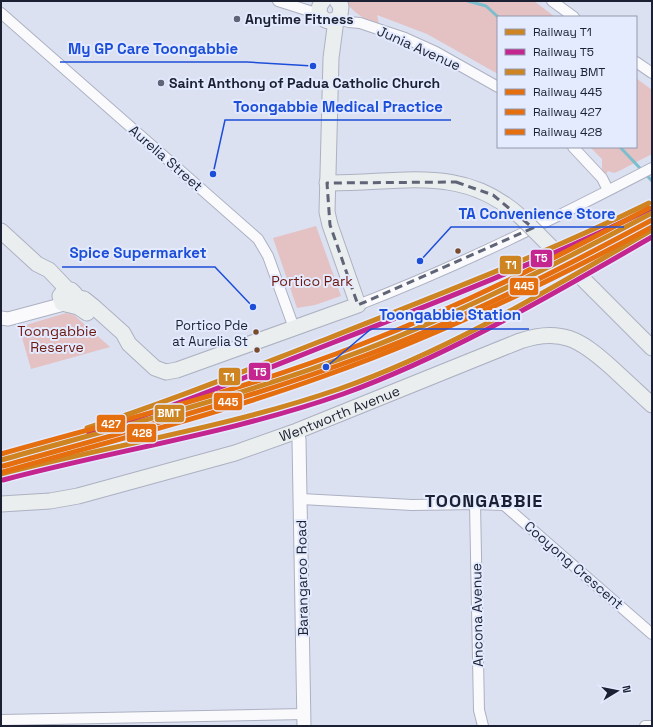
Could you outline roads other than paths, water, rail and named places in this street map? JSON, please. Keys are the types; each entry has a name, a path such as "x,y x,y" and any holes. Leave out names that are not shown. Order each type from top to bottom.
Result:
{"main road":[{"path":"1,230 37,264 49,270 67,297 78,307 94,318 116,339 129,344 160,370 178,370 358,305 330,225 327,183 331,58 325,34 330,11"},
{"path":"327,183 434,180 456,182 475,187 493,195 521,217 652,348"},
{"name":"Wentworth Avenue","path":"1,504 50,501 78,496 228,455 297,430 520,341 548,335 568,337 588,347 652,405"}],"street":[{"name":"Junia Avenue","path":"278,1 330,11 405,38 436,52 497,87"},
{"path":"552,1 573,16"},
{"name":"Aurelia Street","path":"1,14 258,239 268,256 294,328"},
{"path":"637,63 652,73"},
{"path":"574,148 602,178 608,190"},
{"path":"358,305 422,279 507,240 652,168"},
{"path":"1,317 8,319 67,297"},
{"name":"Barangaroo Road","path":"297,430 300,440 304,720"},
{"name":"Cooyong Crescent","path":"301,499 412,505 501,505 507,507 652,634"},
{"name":"Ancona Avenue","path":"475,504 480,710 482,726"},
{"path":"1,720 304,720"},
{"path":"645,726 652,726"}],"waterway":[{"path":"468,1 486,6 497,16"},
{"path":"621,148 652,181"}],"rail line":[{"name":"T1","path":"87,428 209,385 450,290 570,240 649,203"},
{"name":"427","path":"1,454 228,390 318,361 436,314 579,245 649,208"},
{"name":"T5","path":"89,434 211,391 453,295 573,245 652,208"},
{"name":"BMT","path":"1,460 229,396 364,350 438,320 510,286 652,213"},
{"name":"445","path":"3,466 139,428 275,387 401,342 511,293 652,220"},
{"name":"428","path":"3,472 245,403 324,376 408,344 491,308 572,269 652,227"},
{"name":"T1","path":"1,474 213,425 256,414 339,389 420,356 460,337 537,296 652,230"},
{"name":"T5","path":"3,480 259,420 343,394 423,361 462,342 539,302 652,237"}],"place":[{"name":"Anytime Fitness","path":"237,19"},
{"name":"My GP Care Toongabbie","path":"313,66"},
{"name":"Saint Anthony of Padua Catholic Church","path":"161,83"},
{"name":"Toongabbie Medical Practice","path":"213,174"},
{"name":"TA Convenience Store","path":"420,261"},
{"name":"Spice Supermarket","path":"253,307"},
{"name":"Portico Pde at Aurelia St","path":"256,332"},
{"name":"Toongabbie Station","path":"326,367"}],"district":[{"name":"TOONGABBIE","path":"484,501"}],"park label":[{"name":"Portico Park","path":"312,281"},
{"name":"Toongabbie Reserve","path":"57,340"}]}
